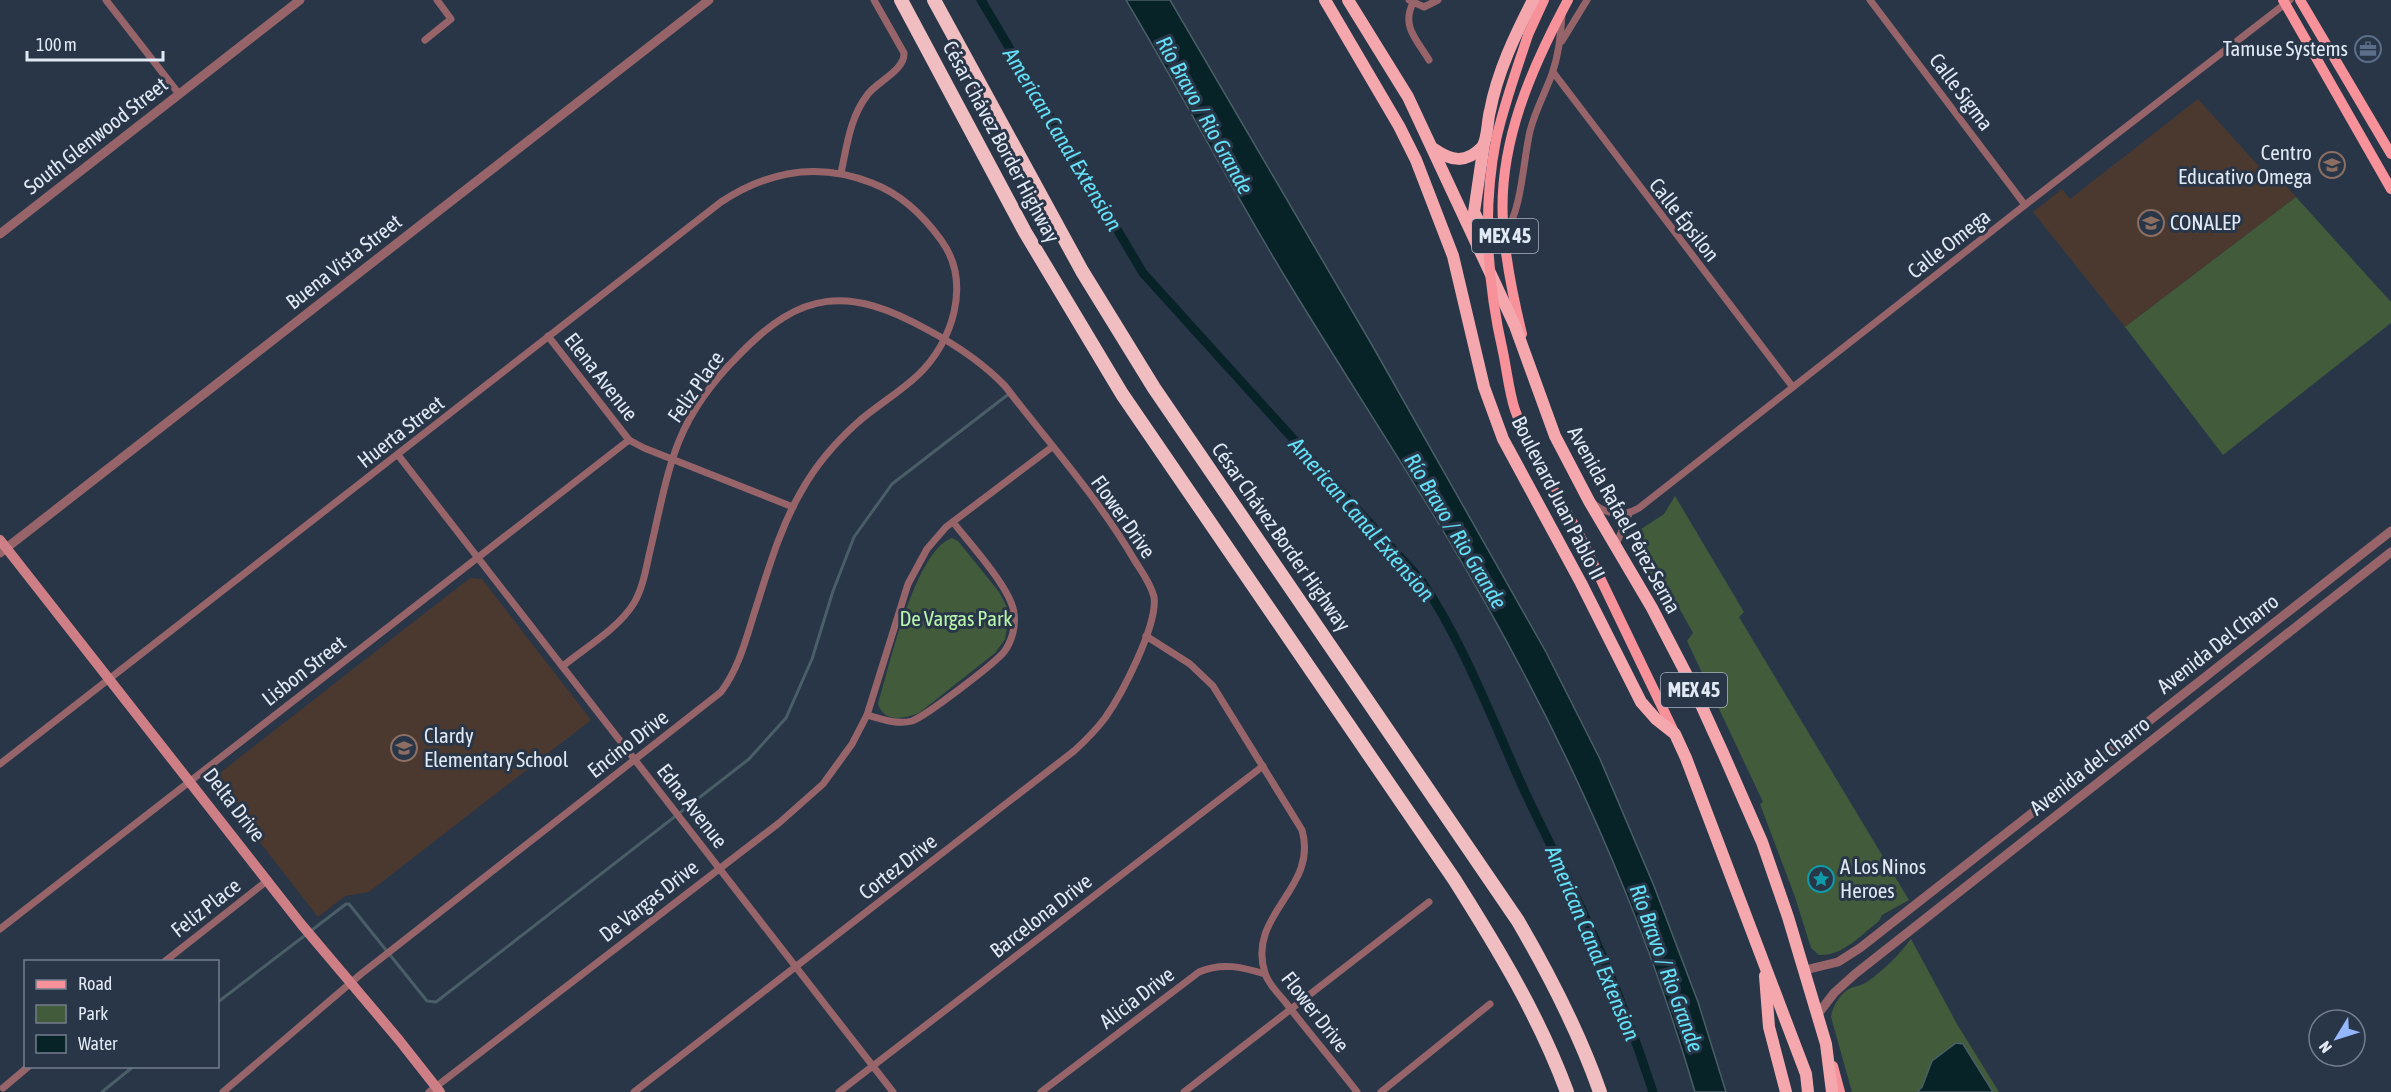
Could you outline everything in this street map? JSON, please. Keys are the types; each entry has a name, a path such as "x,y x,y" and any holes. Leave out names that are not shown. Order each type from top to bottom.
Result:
{"highway":[{"name":"César Chávez Border Highway","path":"901,0 1019,222 1082,329 1172,469 1484,927 1535,1017 1567,1092"},
{"name":"César Chávez Border Highway","path":"934,0 1082,271 1154,388 1518,921 1556,990 1588,1059 1600,1092"},
{"name":"Boulevard Juan Pablo II","path":"1325,0 1399,126 1416,160 1453,256 1484,387 1503,439 1581,583 1641,702 1656,719 1675,734"},
{"path":"1348,0 1408,98 1527,352"},
{"path":"1505,234 1479,222 1474,212 1484,144 1497,85 1533,0"},
{"path":"1431,148 1447,158 1458,160 1469,157 1484,144"},
{"name":"Avenida Rafael Pérez Serna","path":"1527,352 1555,436 1589,501 1652,608 1693,687 1765,850 1818,1014 1826,1044 1832,1092"},
{"name":"MEX 45","path":"1675,734 1708,812 1806,1074 1810,1092"},
{"path":"1764,963 1769,1027 1786,1092"}],"main road":[{"name":"MEX 45","path":"1544,0 1528,35 1496,141 1487,237 1495,318 1514,407 1542,470 1578,532 1675,734"},
{"name":"Avenida Rafael Pérez Serna","path":"1527,352 1507,266 1505,182 1520,104 1536,63 1568,0"},
{"path":"2300,0 2391,154"},
{"path":"2286,1 2391,189"},
{"path":"2344,106 2359,97"},
{"name":"Delta Drive","path":"2,547 110,678 350,984 399,1040 435,1090"},
{"name":"MEX 45","path":"1826,1044 1840,1092"}],"street":[{"path":"106,0 180,94"},
{"name":"South Glenwood Street","path":"0,234 300,0"},
{"path":"425,40 451,19 437,0"},
{"name":"Buena Vista Street","path":"2,547 709,0"},
{"path":"874,0 904,53 904,58 899,67 879,82 860,106 850,129 841,172 876,184 904,201 919,213 944,244 951,258 958,285 955,309 943,339"},
{"path":"1429,60 1407,24 1408,13 1411,2 1428,6 1438,0"},
{"path":"1561,43 1587,0"},
{"name":"Calle Sigma","path":"1870,0 2025,205"},
{"name":"Calle Omega","path":"1629,514 2286,1"},
{"path":"1505,234 1516,212 1530,129 1553,72 1561,43 1562,11"},
{"name":"Calle Épsilon","path":"1553,72 1792,386"},
{"name":"Huerta Street","path":"0,764 739,190 753,183 786,173 841,172"},
{"name":"Feliz Place","path":"563,666 617,623 638,594 673,458 686,427 712,384 764,332 797,309 824,302 862,302 901,316 943,339"},
{"name":"Elena Avenue","path":"549,336 629,440 793,507"},
{"name":"Flower Drive","path":"943,339 992,373 1114,528 1151,588 1154,613 1146,636 1171,650 1205,678 1222,699 1302,830 1306,850 1301,871 1267,928 1262,947 1265,974 1357,1092"},
{"name":"Encino Drive","path":"223,1092 350,984 713,700 730,680 741,655 778,541 802,489 832,448 858,422 926,367 943,339"},
{"name":"Lisbon Street","path":"0,929 629,440"},
{"name":"De Vargas Drive","path":"435,1090 779,823 823,784 852,744 867,715 908,584 927,549 953,522 1052,447"},
{"name":"Edna Avenue","path":"398,455 893,1092"},
{"path":"1589,501 1610,512 1629,514 1615,547"},
{"path":"867,715 903,722 923,715 996,660 1010,642 1014,615 1008,594 953,522"},
{"name":"Avenida Del Charro","path":"1805,970 1838,962 1860,948 2391,531"},
{"name":"Avenida del Charro","path":"1818,1014 1844,983 2391,552"},
{"name":"Cortez Drive","path":"634,1092 1074,751 1091,735 1116,701 1146,636"},
{"name":"Barcelona Drive","path":"839,1092 1263,766"},
{"name":"Feliz Place","path":"167,960 268,880"},
{"path":"1184,1092 1429,902"},
{"name":"Alicia Drive","path":"1041,1092 1199,972 1214,966 1226,965 1265,974"},
{"path":"1381,1092 1490,1004"},
{"path":"3,1089 27,1068"}],"shaded area":[{"name":"CONALEP","path":"2198,99 2275,184 2281,180 2296,197 2125,327 2033,212 2062,189 2070,199"},
{"name":"Clardy Elementary School","path":"470,578 482,579 591,720 369,892 345,896 318,917 216,786 217,775"}],"green space":[{"path":"2296,197 2391,302 2391,323 2223,455 2125,327"},
{"path":"1675,496 1744,612 1739,617 1909,900 1882,915 1879,921 1858,938 1836,952 1819,955 1811,948 1795,897 1760,804 1763,802 1687,641 1693,633 1668,588 1657,587 1632,541 1632,535 1664,514"},
{"name":"De Vargas Park","path":"952,538 958,541 999,592 1007,607 1008,623 1005,639 995,653 919,713 901,718 889,717 878,704 905,612 926,564 939,547"},
{"path":"1911,939 1957,1024 1999,1092 1852,1092 1831,1017 1833,1009 1846,991 1873,977 1891,962"}],"water":[{"name":"Río Bravo / Rio Grande","path":"1126,0 1170,0 1372,345 1546,652 1600,759 1654,886 1698,1002 1726,1092 1695,1092 1659,980 1616,870 1568,762 1515,657 1461,561 1266,245"},
{"path":"1956,1043 1963,1044 1993,1092 1917,1092 1922,1087 1932,1061"}],"waterway":[{"name":"American Canal Extension","path":"981,0 1143,273 1421,580 1437,605 1465,657 1525,792 1587,920 1619,996 1653,1092"},
{"path":"219,1001 349,904 427,1001 436,1002 749,759 786,718 812,659 833,591 854,537 892,484 1010,393"},
{"path":"102,1092 132,1068"}],"place":[{"name":"Tamuse Systems","path":"2368,49"},
{"name":"Centro Educativo Omega","path":"2332,165"},
{"name":"CONALEP","path":"2151,223"},
{"name":"Clardy Elementary School","path":"404,748"},
{"name":"A Los Ninos Heroes","path":"1821,879"}]}
